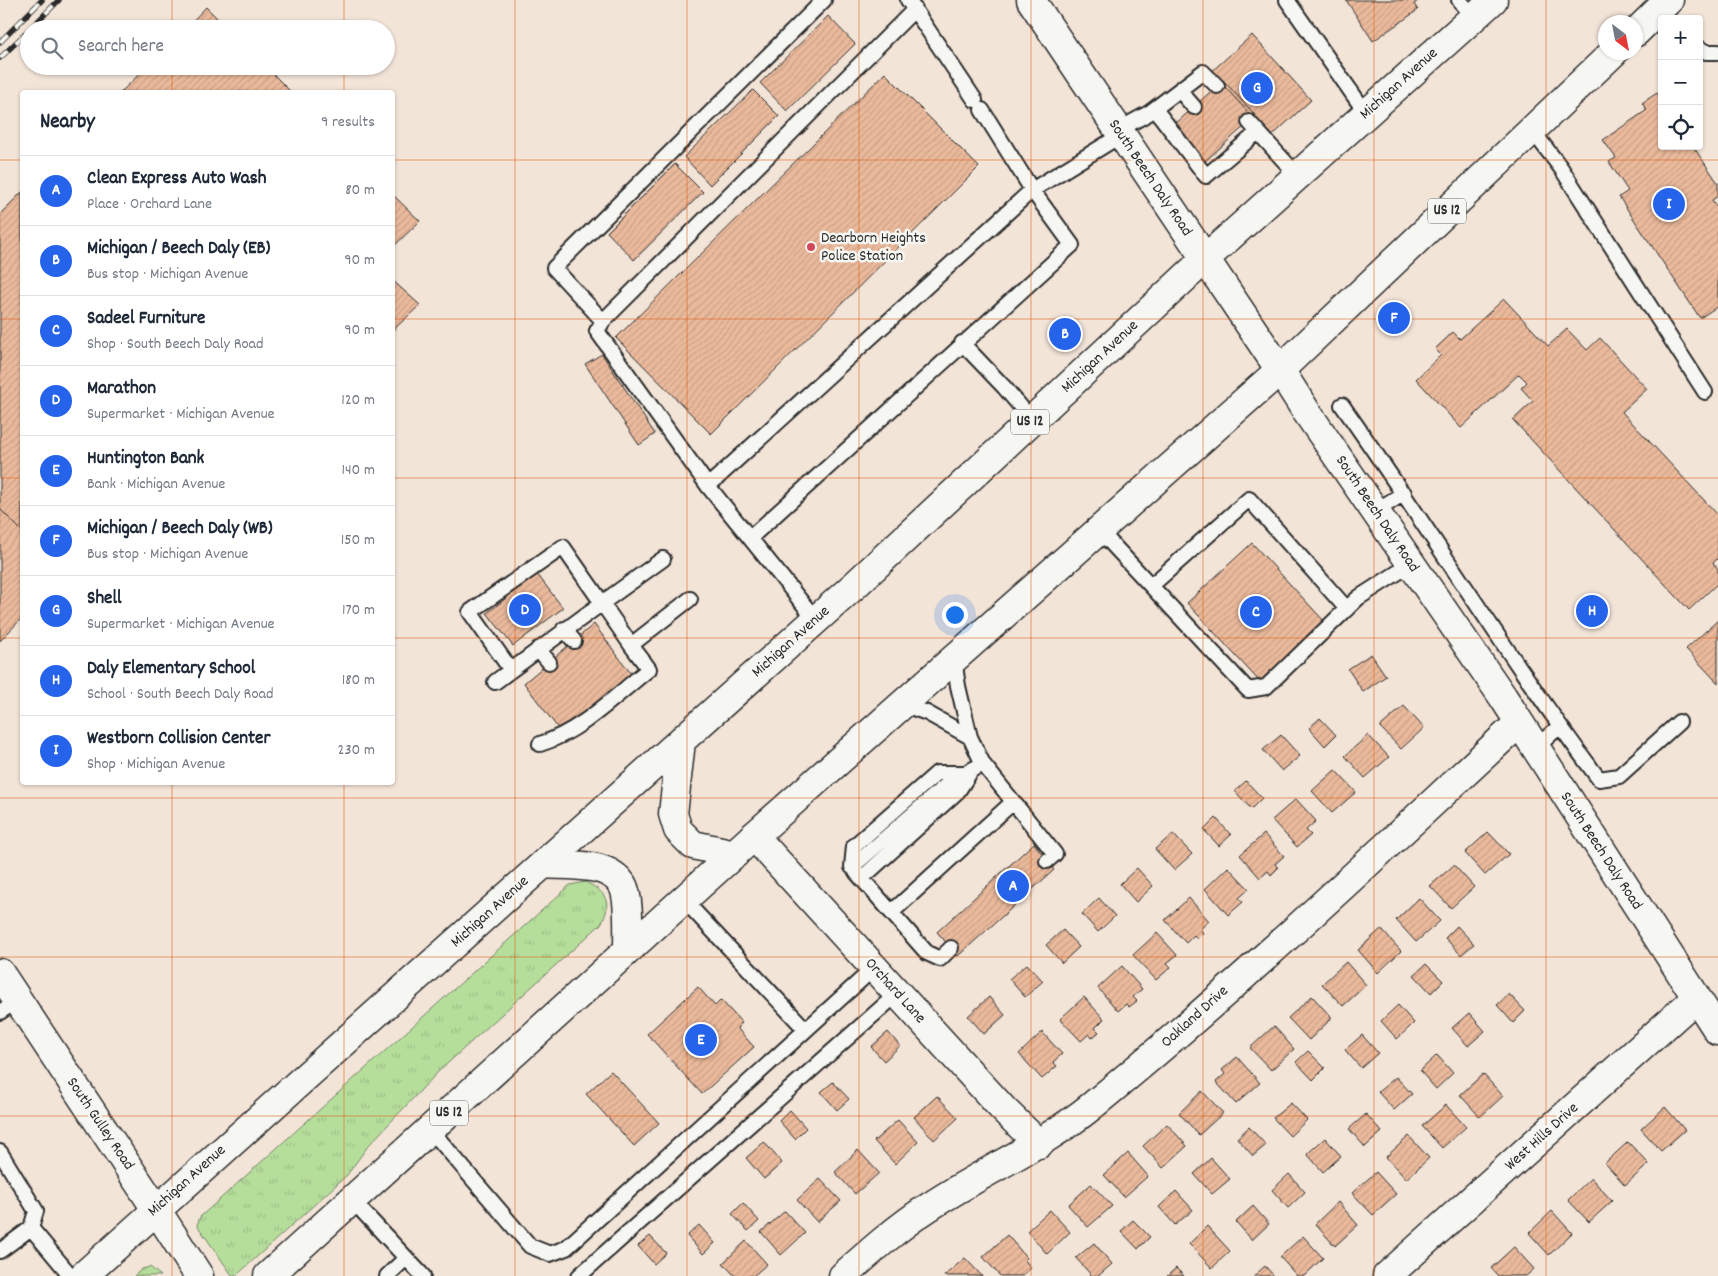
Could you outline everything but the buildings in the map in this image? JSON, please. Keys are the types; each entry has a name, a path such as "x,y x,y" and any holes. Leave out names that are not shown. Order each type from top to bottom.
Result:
{"main road":[{"name":"South Beech Daly Road","path":"1031,0 1306,411 1519,723 1718,1031"},
{"name":"Michigan Avenue","path":"83,1276 816,620 1204,259 1366,113 1475,6"},
{"path":"1643,27 1667,9"},
{"name":"US 12","path":"280,1272 352,1200 744,845 1280,370 1606,60"},
{"name":"Oakland Drive","path":"844,1276 890,1234 930,1206 1039,1144 1091,1106 1160,1048 1328,899 1519,723"},
{"path":"681,741 673,814 678,830 693,845 744,845"},
{"name":"Orchard Lane","path":"744,845 874,968 1003,1109 1039,1144"},
{"path":"543,864 594,867 612,874 623,885 628,950"},
{"name":"South Gulley Road","path":"0,974 9,1006 156,1209 199,1276"},
{"name":"West Hills Drive","path":"1387,1276 1696,998"}],"lane":[{"path":"603,321 554,268 824,0"},
{"path":"1288,0 1366,113"},
{"path":"750,538 962,343 1072,245 1032,190 912,5 603,321 597,331 708,486 816,620"},
{"path":"1703,50 1718,52"},
{"path":"708,486 1032,190 1154,109 1203,72 1217,86"},
{"path":"1180,91 1194,107"},
{"path":"1154,109 1206,176 1233,145 1254,127 1297,175"},
{"path":"1532,130 1561,168 1705,392"},
{"path":"962,343 1032,420"},
{"path":"1342,404 1560,726 1599,779 1618,776 1679,722"},
{"path":"1376,511 1404,493"},
{"path":"1152,585 1249,499 1347,608"},
{"path":"1099,530 1248,690 1266,687 1358,598 1411,564"},
{"path":"511,670 470,612 562,548 649,669 615,692 559,738 540,744"},
{"path":"495,682 564,629 663,559"},
{"path":"631,645 690,599"},
{"path":"564,629 574,641"},
{"path":"538,649 549,662"},
{"path":"954,659 970,737 983,764 1055,854 1047,861"},
{"path":"902,704 927,714 970,737"},
{"path":"1535,748 1560,726"},
{"path":"951,948 940,959 927,953 852,868 952,780 970,773 983,764"},
{"path":"862,878 958,791 970,773"},
{"path":"892,912 1013,802"},
{"path":"684,900 806,1030"},
{"path":"430,1129 530,1246 550,1254 566,1248 874,968"},
{"path":"579,1276 897,994"},
{"path":"0,1152 36,1211 31,1228 0,1251"},
{"path":"352,1200 423,1276"},
{"path":"31,1228 71,1276"},
{"path":"387,1276 406,1258"}],"green space":[{"path":"585,882 598,889 605,898 607,910 601,924 438,1072 368,1146 347,1175 238,1274 232,1275 197,1225 200,1217 570,885"},
{"path":"150,1267 161,1276 134,1276 142,1269"}],"railway":[{"path":"22,20 42,0"},
{"path":"39,20 59,0"},
{"path":"0,42 20,22"},
{"path":"0,58 20,39"}],"place":[{"name":"Shell","path":"1257,88"},
{"name":"Westborn Collision Center","path":"1669,204"},
{"name":"Dearborn Heights Police Station","path":"811,247"},
{"name":"Michigan / Beech Daly (WB)","path":"1394,318"},
{"name":"Michigan / Beech Daly (EB)","path":"1065,334"},
{"name":"Marathon","path":"525,610"},
{"name":"Daly Elementary School","path":"1592,611"},
{"name":"Sadeel Furniture","path":"1256,612"},
{"name":"Clean Express Auto Wash","path":"1013,886"},
{"name":"Huntington Bank","path":"701,1040"}]}
